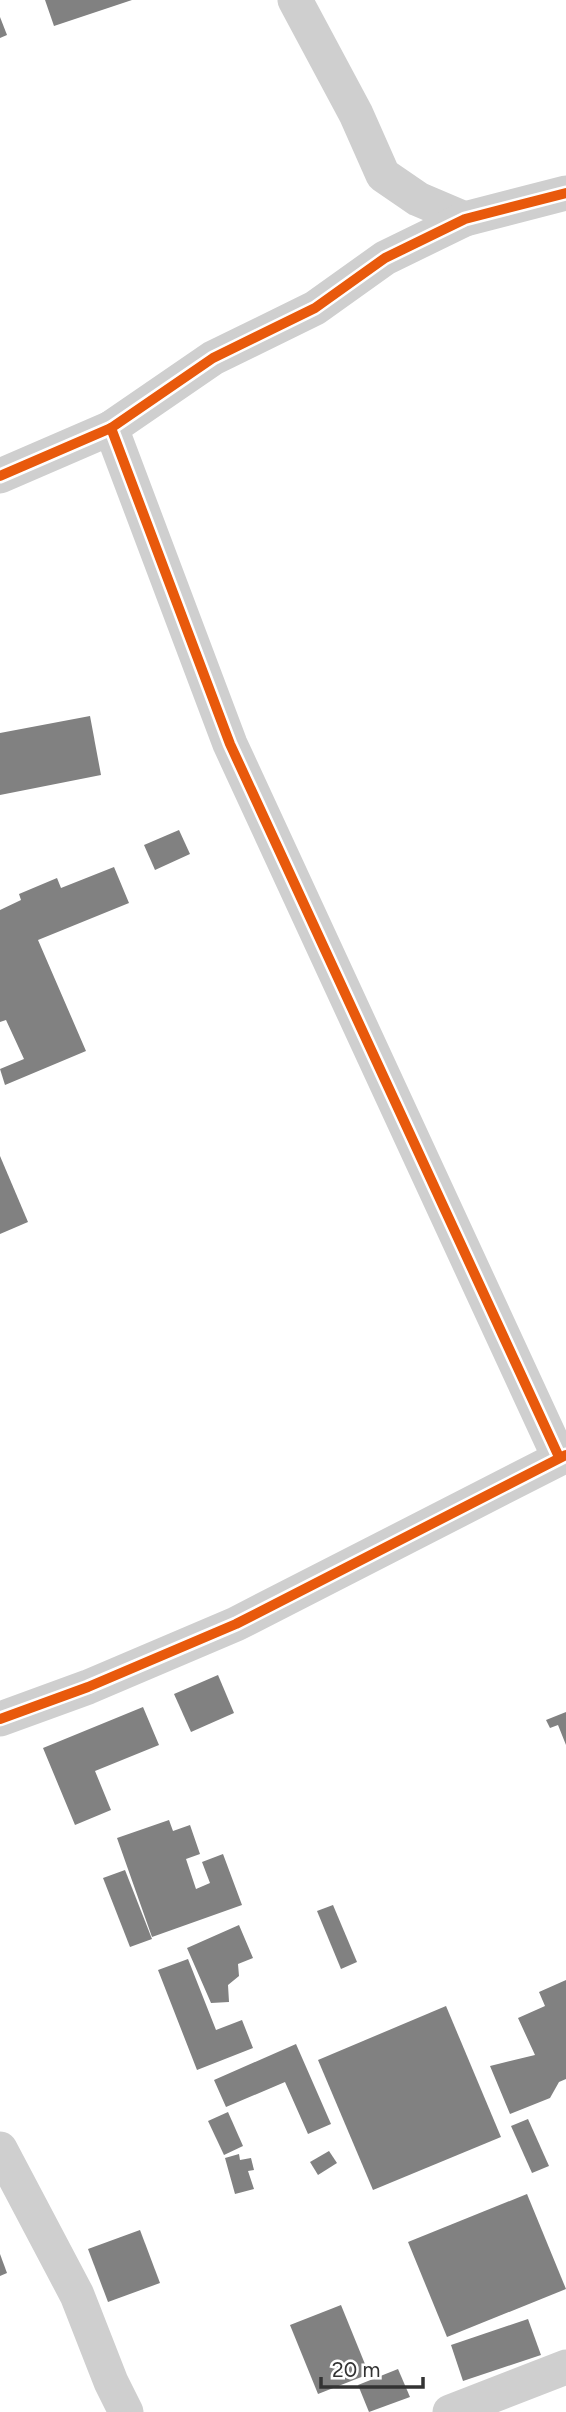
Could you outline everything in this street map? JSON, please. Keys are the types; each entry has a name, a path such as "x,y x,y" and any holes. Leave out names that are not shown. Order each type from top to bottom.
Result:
{"street":[{"path":"295,0 356,114 383,175 418,199 465,219"},
{"path":"0,476 111,428 213,358 315,308 385,258 465,219 566,193"},
{"path":"0,1719 88,1687 236,1624 562,1456 230,744 111,428"},
{"path":"0,2149 77,2295 111,2382 126,2412"},
{"path":"450,2412 566,2367"}],"building":[{"path":"45,0 132,0 54,26"},
{"path":"0,17 7,35 0,38"},
{"path":"90,716 101,775 0,795 0,733"},
{"path":"179,830 190,854 155,870 144,845"},
{"path":"114,867 129,903 38,940 86,1051 5,1085 0,1069 24,1059 6,1020 0,1022 0,910 21,900 19,894 57,878 61,888"},
{"path":"0,1156 28,1222 0,1234"},
{"path":"218,1675 234,1713 191,1732 174,1694"},
{"path":"143,1707 159,1745 95,1771 111,1810 75,1825 43,1748"},
{"path":"566,1712 566,1745 558,1725 550,1728 546,1720"},
{"path":"169,1820 173,1831 190,1825 200,1854 186,1859 196,1889 210,1883 202,1862 223,1854 242,1905 152,1937 117,1838"},
{"path":"125,1870 152,1939 130,1947 103,1878"},
{"path":"333,1905 357,1962 341,1969 317,1911"},
{"path":"239,1925 253,1958 238,1964 239,1976 228,1985 229,2002 211,2003 187,1948"},
{"path":"188,1959 216,2030 242,2020 253,2048 197,2070 158,1970"},
{"path":"566,1980 566,2079 559,2082 550,2098 510,2114 490,2066 535,2055 518,2018 545,2006 539,1992"},
{"path":"446,2006 501,2137 373,2190 318,2060"},
{"path":"296,2044 331,2124 308,2134 285,2082 226,2107 214,2080"},
{"path":"228,2112 243,2146 224,2155 208,2121"},
{"path":"528,2119 549,2166 532,2173 511,2126"},
{"path":"329,2151 337,2163 318,2175 310,2162"},
{"path":"239,2154 240,2160 251,2158 254,2170 248,2171 254,2189 235,2194 225,2158"},
{"path":"527,2194 566,2289 447,2337 408,2242"},
{"path":"140,2230 160,2283 108,2302 88,2249"},
{"path":"0,2254 7,2273 0,2276"},
{"path":"341,2305 369,2374 318,2394 290,2325"},
{"path":"528,2319 541,2355 463,2381 451,2345"},
{"path":"398,2369 410,2397 369,2412 358,2385"}],"cycle path":[{"path":"0,476 111,428 213,358 315,308 385,258 465,219 566,193"},
{"path":"111,428 230,744 559,1457"},
{"path":"0,1719 88,1687 236,1624 566,1455"}]}
